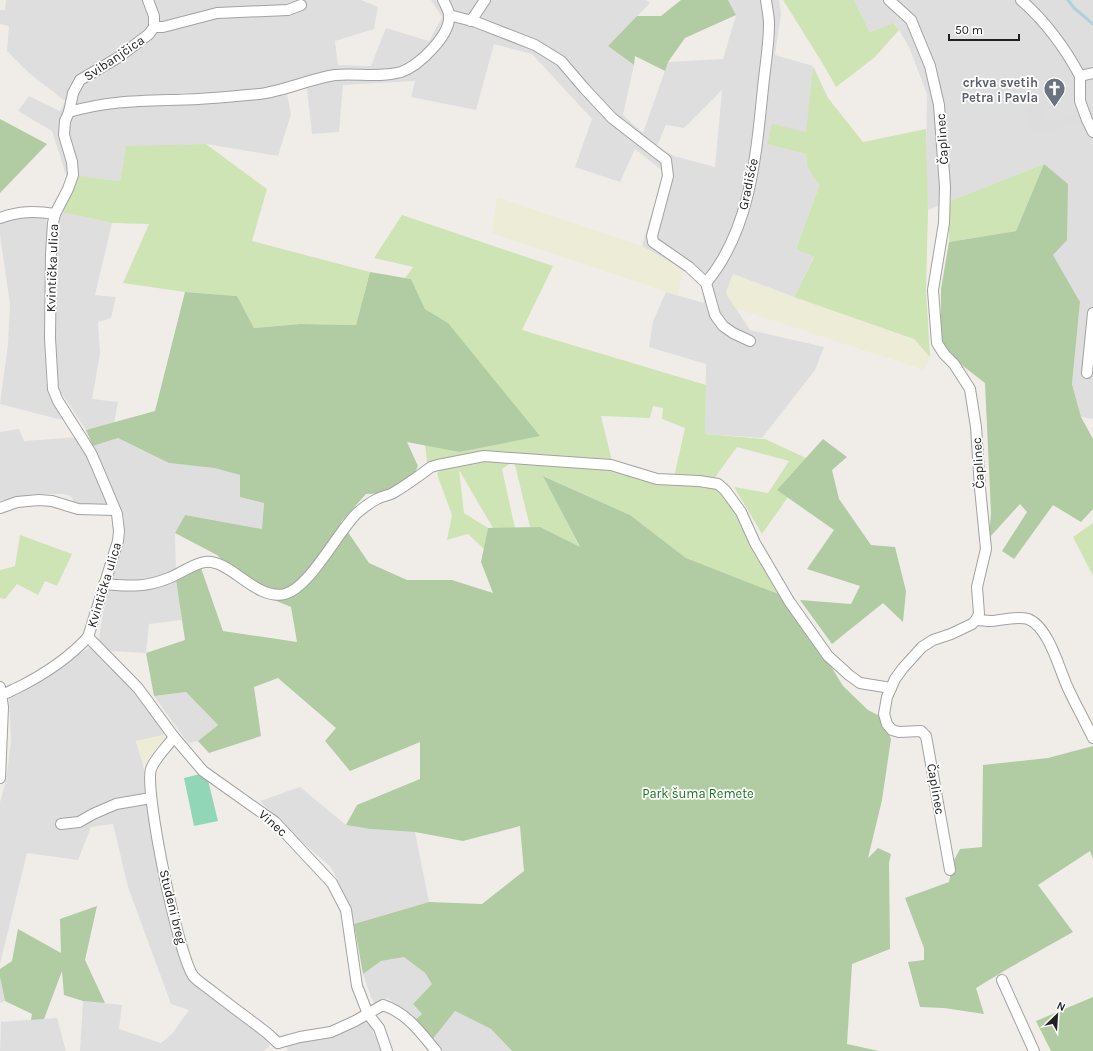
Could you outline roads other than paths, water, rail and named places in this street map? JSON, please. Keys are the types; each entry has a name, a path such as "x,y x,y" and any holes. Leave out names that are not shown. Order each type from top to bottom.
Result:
{"street":[{"name":"Svibanjčica","path":"69,112 73,92 80,80 119,57 150,34 154,27 154,16 148,0"},
{"path":"69,112 92,105 123,101 169,100 260,94 335,75 378,76 401,72 422,60 433,49 441,37 447,26 449,15 443,0"},
{"path":"471,21 485,0"},
{"name":"Gradišće","path":"706,284 734,238 746,203 754,168 769,24 766,0"},
{"name":"Čaplinec","path":"889,0 911,20 930,66 939,105 945,187 944,223 933,290 937,344 954,364 970,389 976,427 986,549 977,587 979,614 976,620 972,624 933,640 922,647 903,668 891,688 887,698 884,714 887,724 892,730 899,732 921,731 926,736 950,870"},
{"path":"1021,0 1052,33 1072,61 1080,76 1080,100 1093,132"},
{"name":"Svibanjčica","path":"154,27 163,27 217,13 288,10 301,4"},
{"path":"449,15 471,21 535,45 561,61 612,118 666,160 668,176 652,236 653,242 689,267 706,284 715,315 723,326 733,333 750,341"},
{"path":"1080,76 1093,73"},
{"name":"Kvintička ulica","path":"1,693 45,672 75,650 88,637 118,541 119,531 115,510 91,453 68,419 58,402 53,389 50,338 50,279 53,224 55,214 68,189 73,175 72,162 64,135 64,121 69,112"},
{"path":"0,218 11,214 30,211 55,214"},
{"path":"1088,373 1093,313"},
{"path":"104,584 141,586 169,578 198,564 206,562 215,563 224,567 252,586 264,592 272,594 285,594 307,579 328,552 339,534 356,514 377,499 393,493 431,467 484,456 611,465 656,479 699,481 718,484 725,490 741,512 755,543 788,601 828,656 860,683 891,688"},
{"path":"0,508 17,502 45,500 78,509 115,510"},
{"path":"976,620 992,621 1020,618 1033,622 1039,627 1093,738"},
{"name":"Vinec","path":"88,637 138,688 174,737 203,771 275,822 332,882 346,910 357,986 368,1014 379,1028 387,1051"},
{"path":"0,778 3,707 1,693"},
{"name":"Studeni breg","path":"174,737 151,769 151,798 166,886 181,944 193,976 267,1032 277,1047 300,1037 331,1032 383,1005 392,1008 408,1019 436,1051"},
{"path":"61,824 78,822 116,804 151,798"},
{"path":"1002,980 1034,1051"}],"waterway":[{"path":"1068,0 1074,8 1093,24"}],"place":[{"name":"crkva svetih Petra i Pavla","path":"1054,108"}],"park label":[{"name":"Park šuma Remete","path":"698,793"}]}
